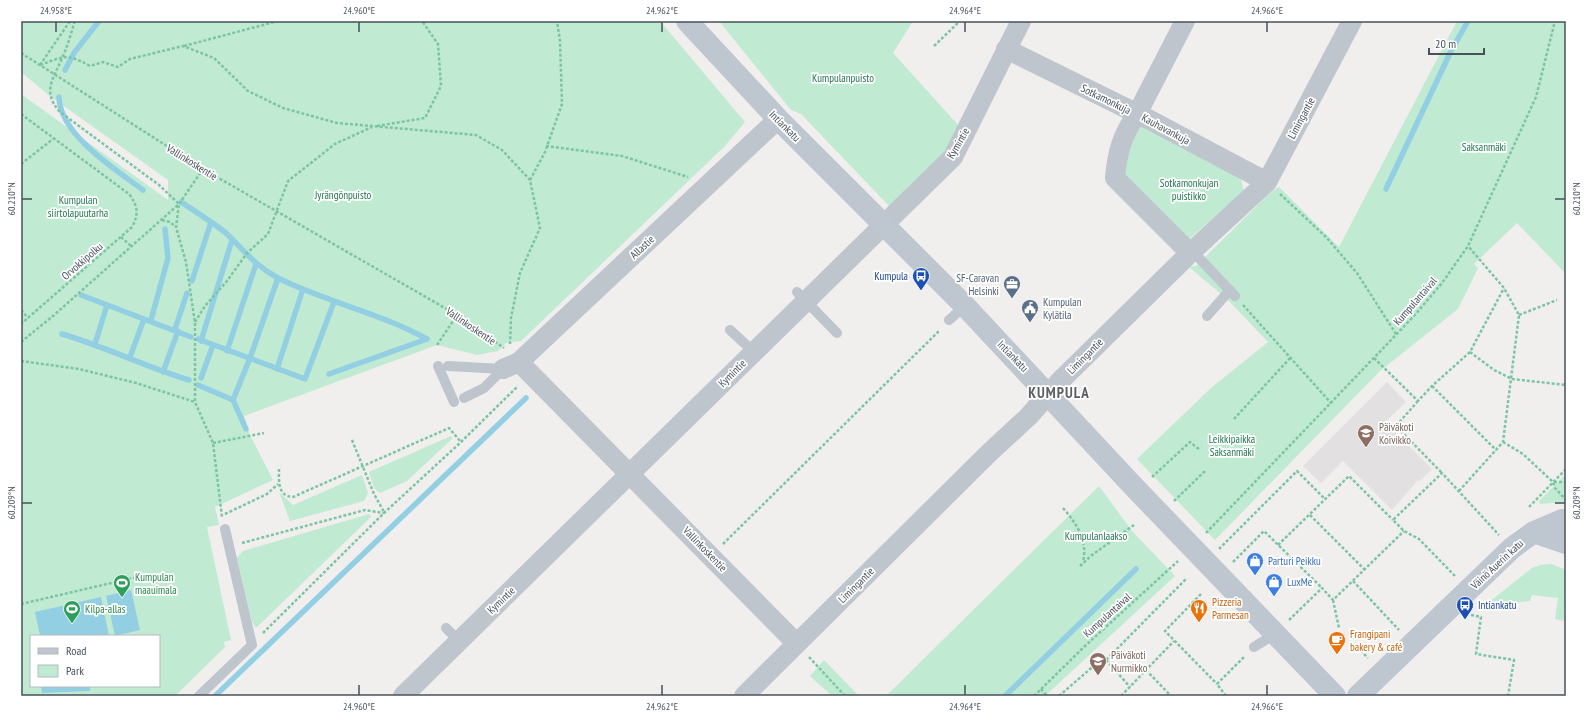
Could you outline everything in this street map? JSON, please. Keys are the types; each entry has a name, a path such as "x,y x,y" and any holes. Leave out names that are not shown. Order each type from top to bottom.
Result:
{"street":[{"name":"Intiankatu","path":"687,21 778,119 883,225 957,313 1048,395 1196,543 1275,634 1335,696"},
{"name":"Kymintie","path":"403,696 453,634 630,474 754,352 802,296 883,225 953,157 1020,21"},
{"name":"Kauhavankuja","path":"1185,21 1137,114 1267,182"},
{"name":"Limingantie","path":"744,696 1190,253 1267,182 1352,21"},
{"name":"Sotkamonkuja","path":"1006,49 1137,114 1127,128 1117,156 1115,178 1190,253"},
{"name":"Allastie","path":"515,364 778,119"},
{"name":"Vallinkoskentie","path":"515,364 630,474 796,643"},
{"name":"Väinö Auerin katu","path":"1358,696 1512,548 1534,532 1566,520"},
{"name":"Väinö Auerin katu","path":"1534,532 1566,543"}],"lane":[{"path":"1190,253 1199,258 1232,293 1207,316"},
{"path":"802,296 838,333"},
{"path":"730,330 754,352"},
{"path":"454,402 443,366 515,364"},
{"path":"464,398 484,388 515,364"},
{"path":"199,696 252,645 225,528"},
{"path":"1254,647 1275,634"}],"path":[{"path":"40,65 70,21"},
{"path":"75,21 64,56 54,73 49,93 53,104 60,112 159,185 179,204"},
{"path":"40,65 64,56 75,58 90,66 103,62 118,67 130,59 278,21"},
{"path":"195,323 205,306 227,282 247,253 268,234 288,181 335,144 373,126 425,118 441,86 438,44 422,21"},
{"path":"530,180 546,146 562,104 560,41 557,21"},
{"path":"934,46 960,21"},
{"name":"Kumpulantaival","path":"1034,696 1085,646 1196,543 1374,358 1442,283 1468,246 1536,97 1555,21"},
{"path":"183,46 214,58 248,91 282,108 337,123 476,136 502,150 530,180 540,228 520,273 510,318 515,364 461,442 384,513 252,645"},
{"name":"Vallinkoskentie","path":"21,53 203,169 457,315 493,339 515,364"},
{"path":"21,114 54,138 21,164"},
{"name":"Orvokkipolku","path":"21,324 132,227 136,219 136,203 129,194 54,138"},
{"path":"546,146 622,156 691,178"},
{"path":"21,342 53,316 179,204 203,169"},
{"path":"1267,182 1326,237 1362,280 1396,334"},
{"path":"179,204 176,227 186,262 195,323 195,402 213,443 221,514 225,528"},
{"path":"161,220 170,222 176,227"},
{"path":"121,237 131,246"},
{"path":"1459,491 1503,442 1519,315 1504,288 1468,246"},
{"path":"1499,535 1396,426 1432,386 1470,352 1504,288"},
{"path":"1232,293 1331,403"},
{"path":"1519,315 1558,300"},
{"path":"21,310 28,318"},
{"path":"711,555 957,313"},
{"path":"437,345 457,315"},
{"path":"1470,352 1494,370 1512,379 1566,385"},
{"path":"1234,419 1291,357"},
{"path":"1374,358 1418,401"},
{"path":"21,361 79,369 136,383 195,402"},
{"path":"1432,386 1496,450"},
{"path":"279,469 278,484 284,494 293,498 449,428 461,442"},
{"path":"213,443 264,433"},
{"path":"352,440 374,494 384,513"},
{"path":"1150,480 1190,442 1200,450"},
{"path":"1503,442 1523,454 1553,482 1555,488 1566,500"},
{"path":"1529,507 1566,469"},
{"path":"1171,505 1205,471"},
{"path":"1216,553 1297,471 1325,499"},
{"path":"1393,520 1442,473"},
{"path":"1278,545 1349,476 1404,531 1419,538 1456,576"},
{"path":"1553,482 1566,482"},
{"path":"228,513 267,494 278,484"},
{"path":"1063,508 1076,524 1081,534 1085,549 1083,563"},
{"path":"230,546 365,510 384,513"},
{"path":"1310,515 1365,570"},
{"path":"1080,566 1134,526"},
{"path":"1228,566 1264,531 1333,600 1339,628"},
{"path":"1333,600 1404,531"},
{"path":"21,604 137,578"},
{"path":"1059,696 1096,663 1106,660 1187,578"},
{"path":"1353,581 1399,630"},
{"path":"1275,634 1322,588"},
{"path":"1201,594 1165,631 1217,684 1226,696"},
{"path":"1471,615 1481,617 1476,654 1514,660 1508,696"},
{"path":"1121,696 1174,641"},
{"path":"796,643 846,696"},
{"path":"1217,684 1254,647"},
{"path":"1357,647 1369,658"},
{"path":"1106,660 1130,687"},
{"path":"1146,670 1171,696"},
{"path":"1041,689 1047,696"}],"shaded area":[{"name":"Päiväkoti Koivikko","path":"1387,382 1406,402 1385,422 1432,469 1420,481 1418,480 1392,510 1343,461 1321,483 1303,466"}],"green space":[{"name":"Jyrängönpuisto","path":"21,21 660,21 745,122 725,146 521,341 506,343 498,351 477,355 437,345 244,416 250,435 273,480 215,507 219,525 207,527 231,640 224,642 225,647 175,696 21,696 21,94 168,200 168,180 51,97 21,72"},
{"name":"Kumpulanpuisto","path":"719,21 913,21 893,53 959,126 942,156 889,206 801,114 791,110"},
{"name":"Saksanmäki","path":"1457,21 1566,21 1566,274 1517,223 1474,264 1478,268 1458,309 1380,371 1215,540 1137,459 1211,388 1268,342 1227,299 1189,267 1196,266 1272,191 1279,187 1339,247"},
{"name":"Sotkamonkujan puistikko","path":"1139,121 1240,176 1244,191 1188,240 1122,172"},
{"path":"451,436 453,438 407,481 380,493 374,488 369,472"},
{"path":"1566,474 1566,502 1540,504 1539,501"},
{"path":"362,475 368,493 364,501 290,521 279,492 293,505"},
{"name":"Kumpulanlaakso","path":"1099,486 1132,531 1175,576 1045,696 886,696"},
{"path":"369,514 371,517 256,628 252,622 237,558 243,551"},
{"path":"1551,564 1566,571 1564,621 1555,619 1558,598 1532,595 1530,601 1484,606 1532,568 1540,565"},
{"path":"824,660 859,696 832,696 810,676"}],"water":[{"path":"131,590 140,630 115,635 106,596"},
{"name":"Kilpa-allas","path":"101,597 109,635 40,635 35,612"},
{"path":"41,687 90,687 90,691 42,693"}],"waterway":[{"path":"65,70 74,53 99,21"},
{"path":"1386,189 1451,51 1468,21"},
{"path":"59,97 62,111 69,125 79,138 104,161 143,190"},
{"path":"181,202 226,233 256,263 278,278 315,294 391,322 427,339"},
{"path":"192,281 211,222"},
{"path":"151,320 168,258 165,229"},
{"path":"201,341 232,240"},
{"path":"227,351 256,264"},
{"path":"246,429 233,400 250,358 278,278"},
{"path":"277,369 303,289"},
{"path":"175,329 187,293"},
{"path":"81,295 191,337"},
{"path":"198,339 305,379 334,302"},
{"path":"95,344 107,305"},
{"path":"130,357 144,319"},
{"path":"163,372 178,331"},
{"path":"62,334 189,380"},
{"path":"329,374 427,339"},
{"path":"201,378 213,345"},
{"path":"198,385 233,400"},
{"path":"215,696 526,398"},
{"path":"1005,696 1136,569"}],"place":[{"name":"Kumpula","path":"921,291"},
{"name":"SF-Caravan Helsinki","path":"1012,299"},
{"name":"Kumpulan Kylätila","path":"1030,323"},
{"name":"Päiväkoti Koivikko","path":"1366,448"},
{"name":"Parturi Peikku","path":"1255,576"},
{"name":"LuxMe","path":"1274,597"},
{"name":"Kumpulan maauimala","path":"122,598"},
{"name":"Intiankatu","path":"1465,620"},
{"name":"Pizzeria Parmesan","path":"1199,623"},
{"name":"Kilpa-allas","path":"72,624"},
{"name":"Frangipani bakery & café","path":"1337,655"},
{"name":"Päiväkoti Nurmikko","path":"1098,676"}],"district":[{"name":"KUMPULA","path":"1059,393"}],"park label":[{"name":"Kumpulan siirtolapuutarha","path":"78,206"},
{"name":"Leikkipaikka Saksanmäki","path":"1232,445"}]}
